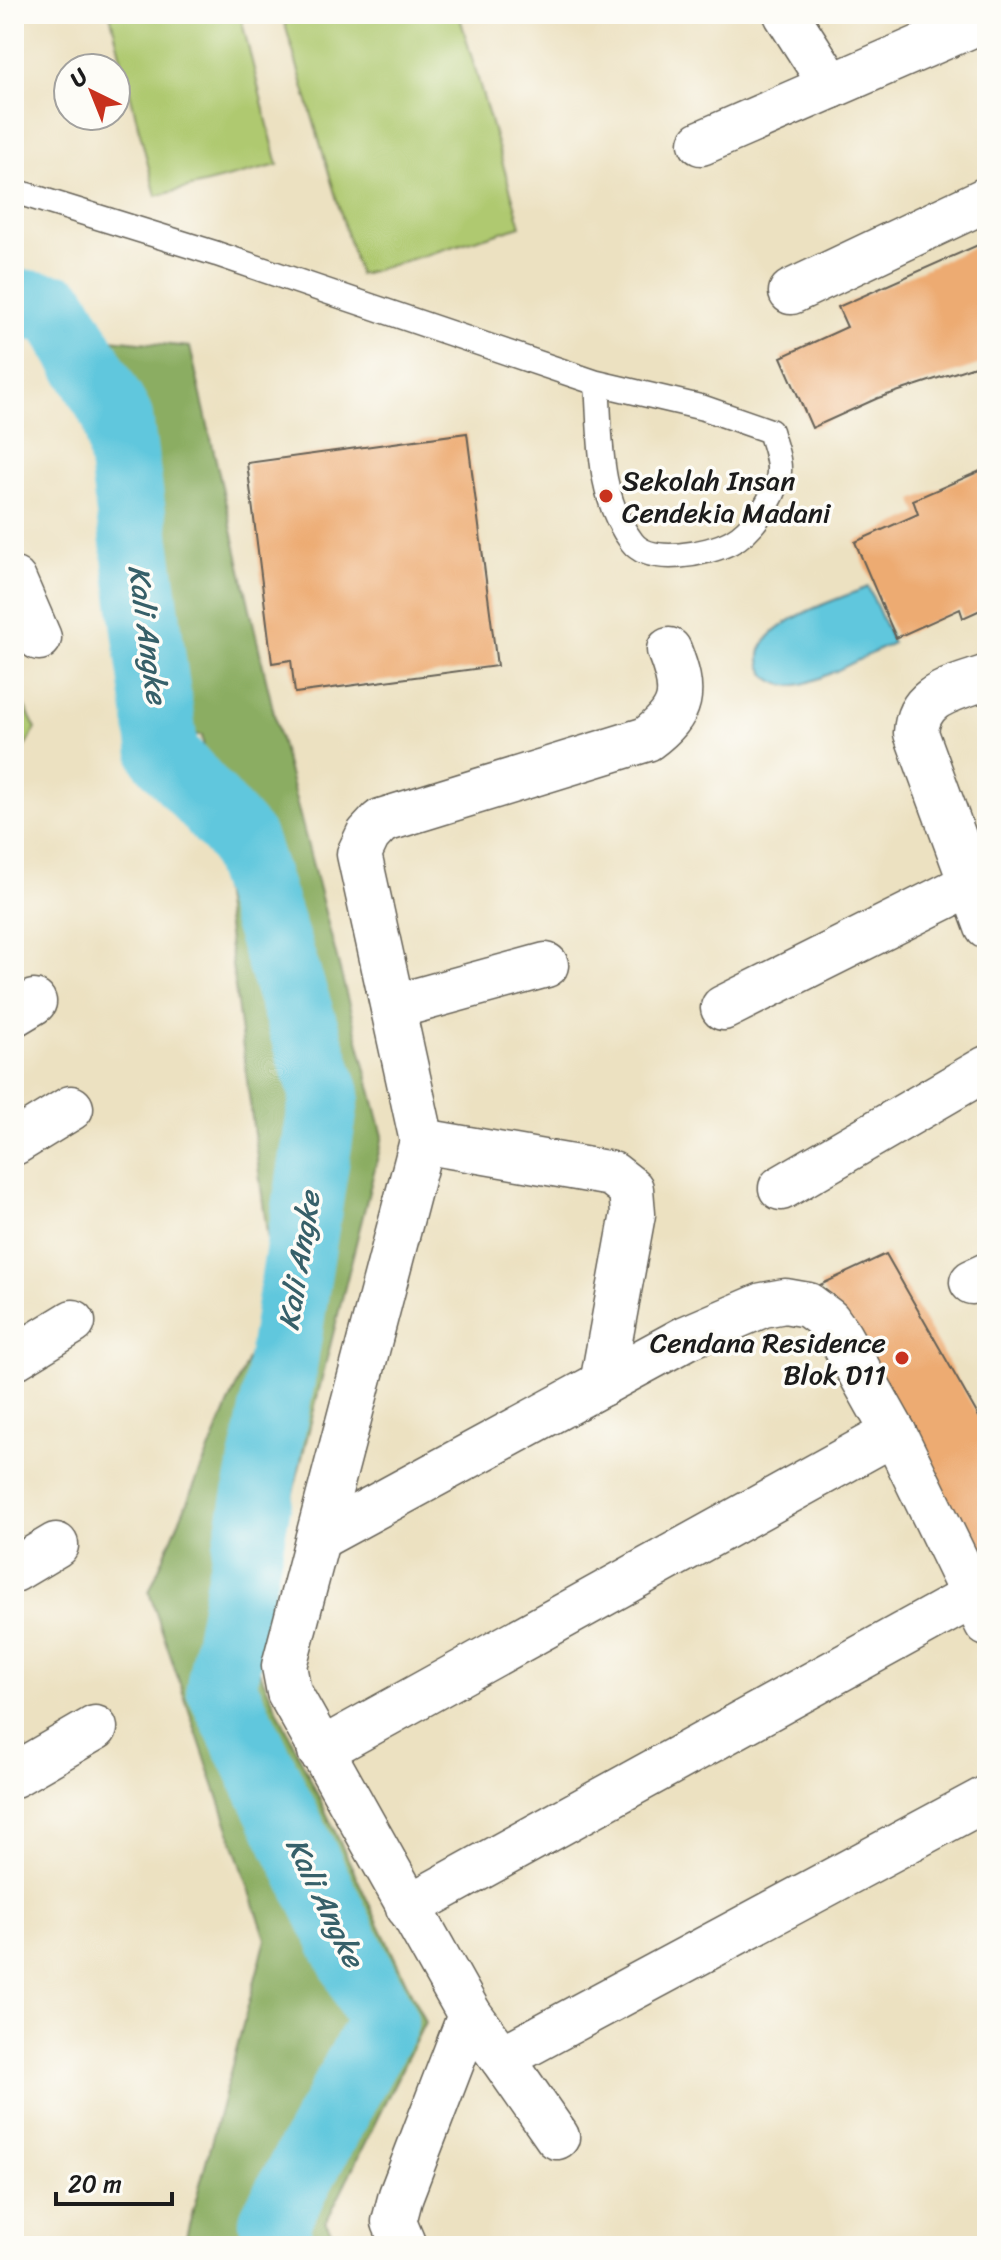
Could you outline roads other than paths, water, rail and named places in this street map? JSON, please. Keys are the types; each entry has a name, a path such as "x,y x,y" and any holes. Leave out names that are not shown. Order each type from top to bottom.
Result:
{"street":[{"path":"786,14 832,86"},
{"path":"701,143 975,29"},
{"path":"791,292 987,199"},
{"path":"14,580 39,638"},
{"path":"557,2137 470,2015 320,1751 289,1692 284,1666 422,1141 359,854 368,835 381,821 647,739 667,723 680,703 679,675 669,650"},
{"path":"987,677 929,701 917,714 916,733 979,880 987,927"},
{"path":"723,1008 979,880"},
{"path":"393,1007 546,965"},
{"path":"781,1188 987,1068"},
{"path":"14,1143 71,1108"},
{"path":"422,1141 612,1174 631,1189 633,1214 602,1384"},
{"path":"318,1538 686,1338 763,1305 785,1301 808,1305 828,1320 894,1433 980,1610 408,1907"},
{"path":"14,1358 73,1322"},
{"path":"320,1751 894,1433"},
{"path":"14,1570 56,1545"},
{"path":"14,1775 95,1728"},
{"path":"502,2058 987,1798"},
{"path":"404,2246 394,2222 401,2195 470,2015"}],"lane":[{"path":"14,191 217,254 597,383 704,408 770,431 779,464 779,479 762,511 732,542 670,558 635,546 614,514 603,480 597,383"}],"water":[{"path":"868,587 893,643 807,682 783,685 765,673 760,657 765,642 777,629 815,608"}],"waterway":[{"name":"Kali Angke","path":"14,303 56,309 118,418 164,754 242,841 325,1094 280,1379 221,1687 383,2022 274,2222 279,2246"}],"place":[{"name":"Sekolah Insan Cendekia Madani","path":"606,496"},
{"name":"Cendana Residence Blok D11","path":"902,1358"}]}
